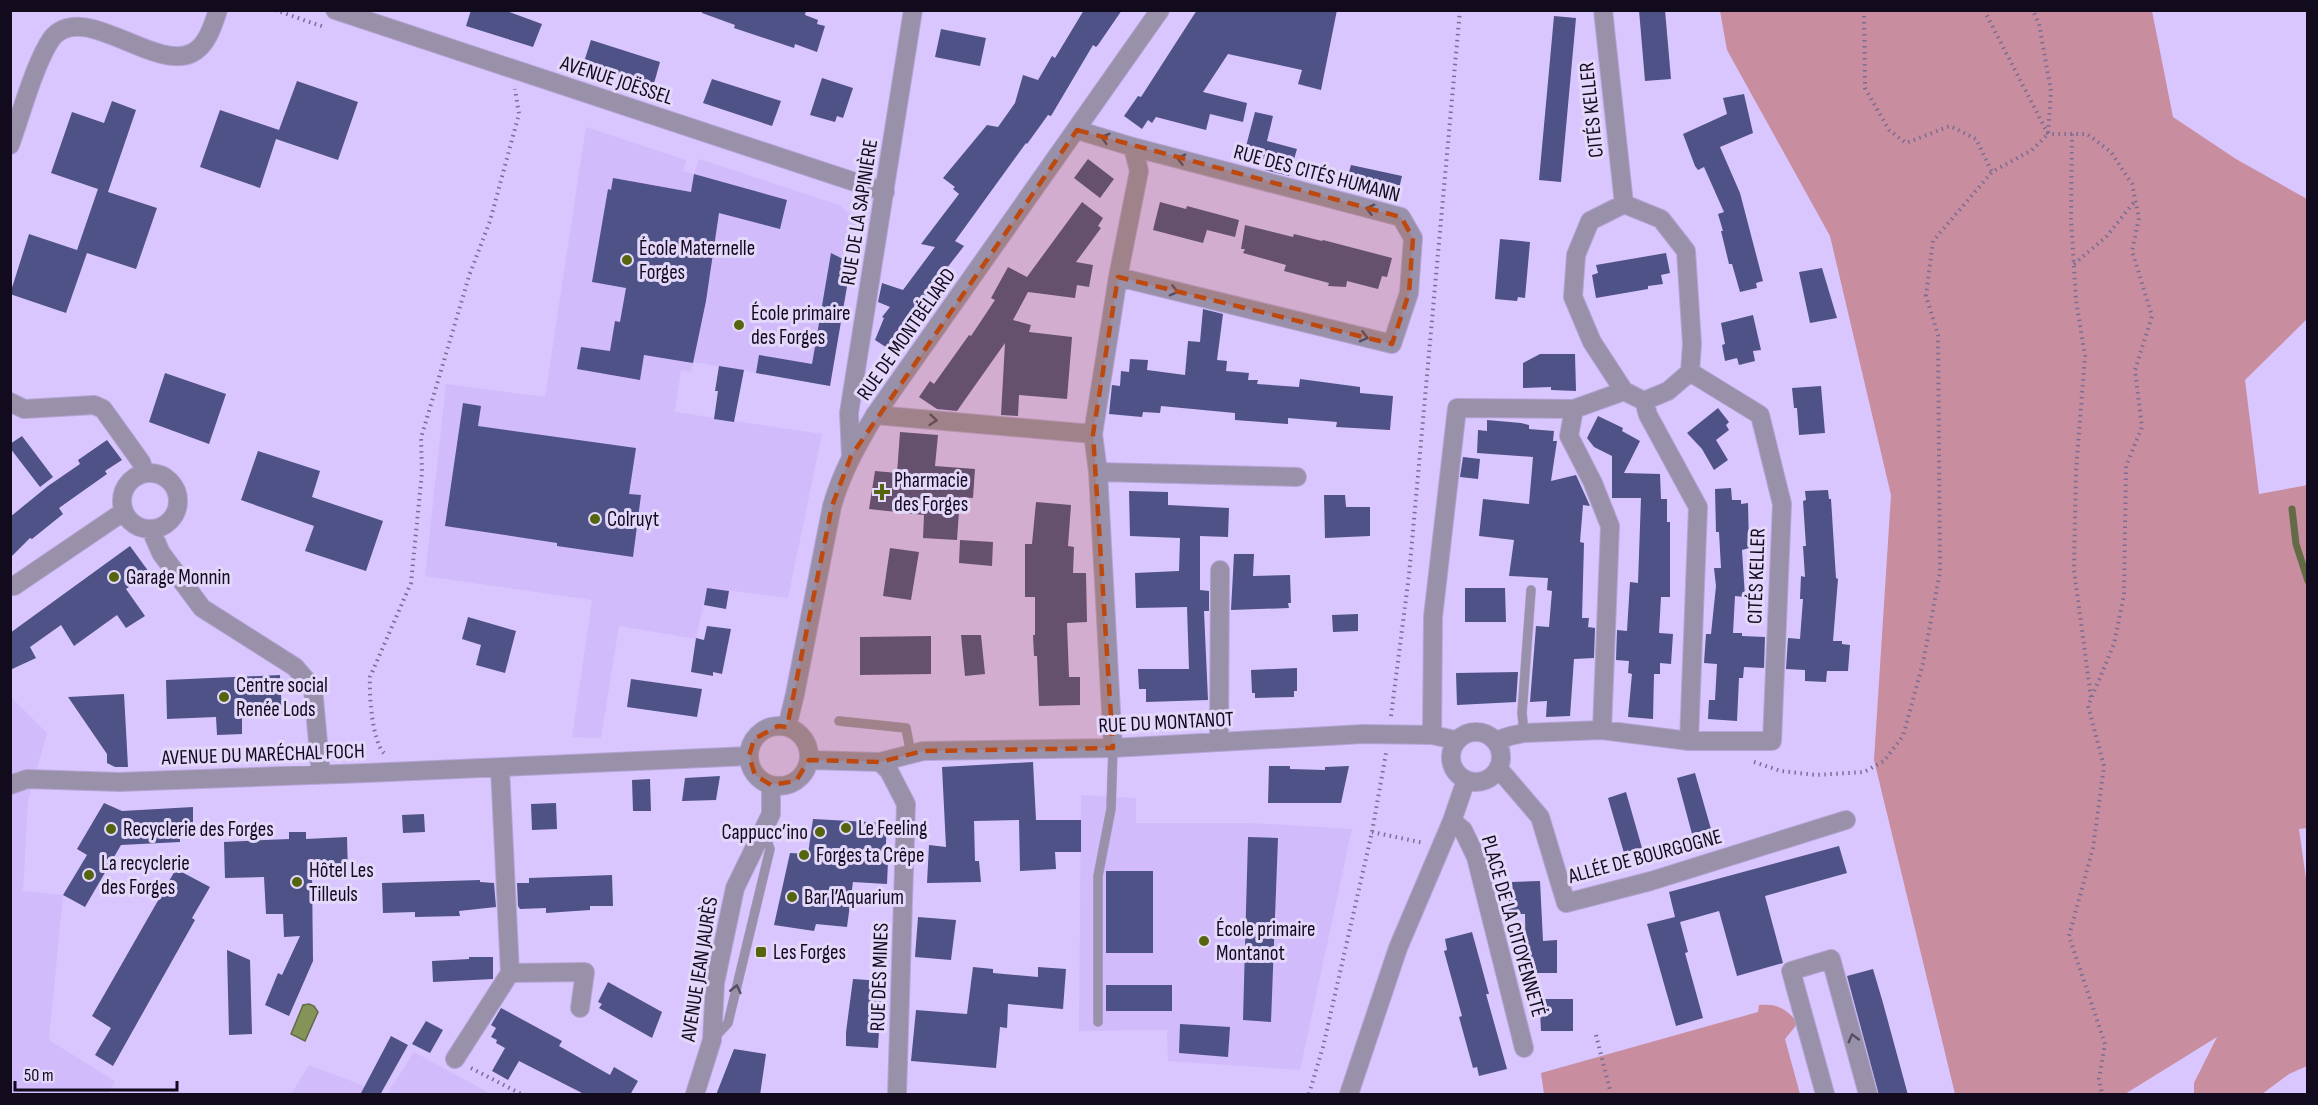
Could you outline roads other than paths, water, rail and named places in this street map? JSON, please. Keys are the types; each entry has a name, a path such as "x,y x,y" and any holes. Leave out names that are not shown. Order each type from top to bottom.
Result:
{"street":[{"path":"10,145 40,64 53,36 67,26 86,24 177,58 194,52 203,43 218,10"},
{"name":"AVENUE JOËSSEL","path":"335,10 885,192"},
{"name":"RUE DE LA SAPINIÈRE","path":"851,456 849,413 912,10"},
{"name":"RUE DE MONTBÉLIARD","path":"787,727 832,506 851,456 875,415 1160,10"},
{"name":"CITÉS KELLER","path":"1604,10 1623,204"},
{"name":"RUE DES CITÉS HUMANN","path":"1077,130 1133,147 1401,217 1413,238 1409,293 1392,344 1118,277"},
{"path":"1113,748 1098,472 1093,434 1118,277 1139,171 1133,147"},
{"path":"1644,401 1668,391 1690,372 1692,344 1686,251 1661,219 1623,204 1590,222 1576,255 1573,297 1592,342 1624,391 1644,401 1648,415 1698,507 1689,741"},
{"name":"CITÉS KELLER","path":"1496,741 1524,733 1602,730 1689,741 1772,741 1782,504 1760,415 1690,372"},
{"path":"1432,735 1432,617 1457,408 1574,409 1624,391"},
{"path":"10,402 24,409 94,405 103,409 141,462 146,473"},
{"path":"1574,409 1569,436 1593,483 1610,526 1602,730"},
{"path":"875,415 1093,434"},
{"path":"1098,472 1297,477"},
{"path":"146,473 162,475 175,487 178,503 174,516 164,526 151,530 134,525 123,512 122,495 130,480 146,473"},
{"path":"14,586 123,512"},
{"path":"151,530 161,553 202,608 295,667 313,688 321,774"},
{"path":"1219,741 1220,570"},
{"path":"787,727 804,740 808,750 809,760 804,772 796,781 784,786 762,782 750,766 749,756 754,739 769,728 787,727"},
{"path":"1476,731 1487,734 1496,741 1501,759 1492,776 1484,781 1475,782 1456,774 1451,763 1450,751 1455,740 1465,733 1476,731"},
{"name":"RUE DU MONTANOT","path":"809,760 880,762 923,751 1113,748 1389,734 1432,735 1455,740"},
{"name":"AVENUE DU MARÉCHAL FOCH","path":"19,782 119,782 749,756"},
{"name":"RUE DES MINES","path":"880,762 889,771 906,804 897,1095"},
{"path":"455,1059 510,973 501,768"},
{"name":"ALLÉE DE BOURGOGNE","path":"1498,768 1540,817 1566,903 1651,881 1846,820"},
{"path":"1349,1095 1398,948 1452,821 1466,780"},
{"name":"AVENUE JEAN JAURÈS","path":"694,1095 712,1040 715,983 735,888 771,814 771,785"},
{"name":"PLACE DE LA CITOYENNETÉ","path":"1452,821 1463,830 1476,856 1524,1048"},
{"path":"1825,1095 1791,970 1831,959 1868,1095"},
{"path":"510,973 585,972 580,1008"}],"lane":[{"path":"1524,733 1522,713 1531,590"},
{"path":"839,721 906,728 911,754"},
{"path":"1098,1022 1098,876 1111,809 1113,748"}],"waterway":[{"path":"2292,509 2296,544 2308,581"}],"place":[{"name":"École Maternelle Forges","path":"627,260"},
{"name":"École primaire des Forges","path":"739,325"},
{"name":"Pharmacie des Forges","path":"882,492"},
{"name":"Colruyt","path":"595,519"},
{"name":"Garage Monnin","path":"114,577"},
{"name":"Centre social Renée Lods","path":"224,697"},
{"name":"Le Feeling","path":"846,828"},
{"name":"Recyclerie des Forges","path":"111,829"},
{"name":"Cappucc’ino","path":"820,832"},
{"name":"Forges ta Crêpe","path":"804,855"},
{"name":"La recyclerie des Forges","path":"89,875"},
{"name":"Hôtel Les Tilleuls","path":"297,882"},
{"name":"Bar l’Aquarium","path":"792,897"},
{"name":"École primaire Montanot","path":"1204,941"},
{"name":"Les Forges","path":"761,952"}]}
